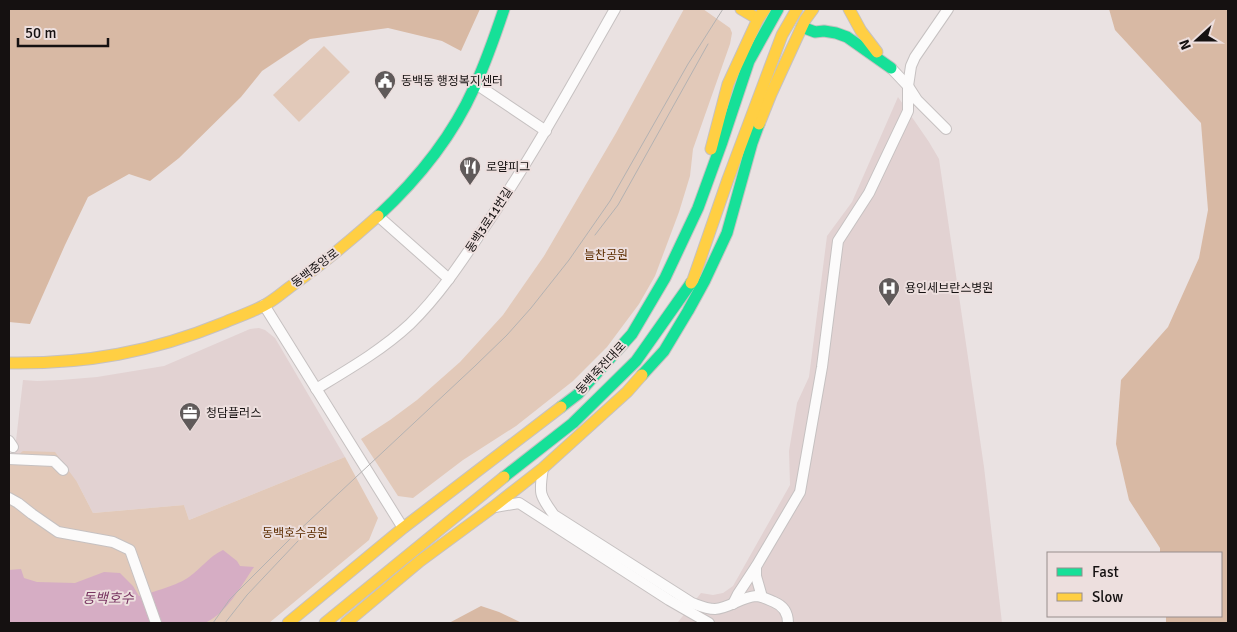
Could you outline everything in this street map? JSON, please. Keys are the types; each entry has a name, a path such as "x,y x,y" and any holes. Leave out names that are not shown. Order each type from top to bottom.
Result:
{"main road":[{"name":"동백중앙로","path":"9,363 72,361 134,352 178,341 264,305 298,282 378,216 428,163 446,139 476,84 504,9"},
{"path":"741,9 758,19"},
{"path":"698,208 713,138 728,84 758,19 765,9"},
{"name":"동백죽전대로","path":"288,623 403,528 578,394 632,334 666,278 698,208 749,61 778,9"},
{"name":"동백죽전대로","path":"326,623 511,470 578,419 636,361 694,280 728,179 782,34 797,9"},
{"path":"346,623 420,561 543,468 627,392 664,351 705,280 727,233 752,142 768,102 812,9"},
{"path":"849,9 861,31 891,68"},
{"path":"802,27 815,32 824,31 847,37 891,68"},
{"path":"705,280 707,240"},
{"path":"578,419 627,392"}],"street":[{"name":"동백3로11번길","path":"316,389 370,356 393,339 410,324 449,279 494,214 546,131 615,9"},
{"path":"733,604 800,492 822,367 838,241 869,193 908,111 908,86 911,66 915,56 948,9"},
{"path":"891,68 908,86 917,100 946,129"},
{"path":"476,84 546,131"},
{"path":"378,216 449,279"},
{"path":"264,305 403,528"},
{"path":"9,441 13,447 9,447"},
{"path":"9,459 54,461 63,470"},
{"path":"543,468 540,495 554,515 692,603 703,608 714,609 727,607 756,596 762,597 778,603 788,616 788,623"},
{"path":"9,498 58,532 113,542 130,550 156,623"},
{"path":"492,508 519,503 708,623"},
{"path":"757,565 756,576 762,597"}],"shaded area":[{"path":"9,9 480,9 461,51 442,41 388,28 310,39 262,71 241,97 179,158 150,181 129,174 88,197 30,324 9,322"},
{"path":"1109,9 1228,9 1228,623 1166,623 1166,617 1222,617 1222,552 1160,552 1160,548 1129,500 1116,444 1121,380 1168,327 1199,258 1208,210 1201,123 1115,30"},
{"name":"용인세브란스병원","path":"898,97 939,159 984,467 1002,623 680,623 678,622 701,593 713,595 723,593 733,586 790,485 789,451 797,403 809,377 827,236 852,202"},
{"path":"259,328 275,338 345,457 189,520 184,505 93,513 77,482 14,458 23,380 37,381 97,377 164,366 250,329"},
{"path":"481,606 499,612 522,623 449,623"}],"green space":[{"name":"늘찬공원","path":"684,9 703,9 730,28 732,33 730,44 693,149 690,176 679,212 655,276 639,304 607,347 573,381 516,426 463,460 413,498 398,496 361,439 417,400 460,362 503,315 544,256 616,133"},
{"path":"324,46 350,72 299,122 273,95"},
{"name":"동백호수공원","path":"23,451 55,452 77,482 93,513 184,505 189,520 345,457 378,518 369,540 269,623 9,623 9,458 14,458"}],"water":[{"name":"동백호수","path":"223,550 237,561 240,566 254,567 227,606 205,623 9,623 9,570 21,569 24,578 37,582 75,583 104,572 120,573 133,586 139,596 179,583 194,574 213,556"}],"tram line":[{"path":"213,623 230,599 294,535 475,366 531,308 569,260 610,201 688,64 723,9"},
{"path":"595,235 618,205 708,44"},
{"path":"225,623 247,595 298,541"}],"traffic: fast":[{"path":"378,216 407,187 445,140 465,106 478,78 504,9"},
{"path":"561,407 578,394 632,334 665,278 698,208 749,61 778,9"},
{"path":"802,27 815,32 824,31 847,37 891,68"},
{"path":"642,375 664,351 688,311 727,233 759,124"},
{"path":"504,477 573,423 636,361 691,283"}],"traffic: slow":[{"path":"741,9 758,19"},
{"path":"711,149 728,84 758,19 765,9"},
{"path":"691,283 782,35 797,9"},
{"path":"759,124 805,20 813,9"},
{"path":"849,9 861,31 877,52"},
{"path":"9,363 65,361 118,354 170,342 223,323 272,301 346,244 378,216"},
{"path":"346,623 420,561 543,468 627,392 642,375"},
{"path":"288,623 403,528 561,407"},
{"path":"325,623 504,477"}],"place":[{"name":"동백동 행정복지센터","path":"385,100"},
{"name":"로얄피그","path":"470,186"},
{"name":"용인세브란스병원","path":"889,307"},
{"name":"청담플러스","path":"190,432"}]}
